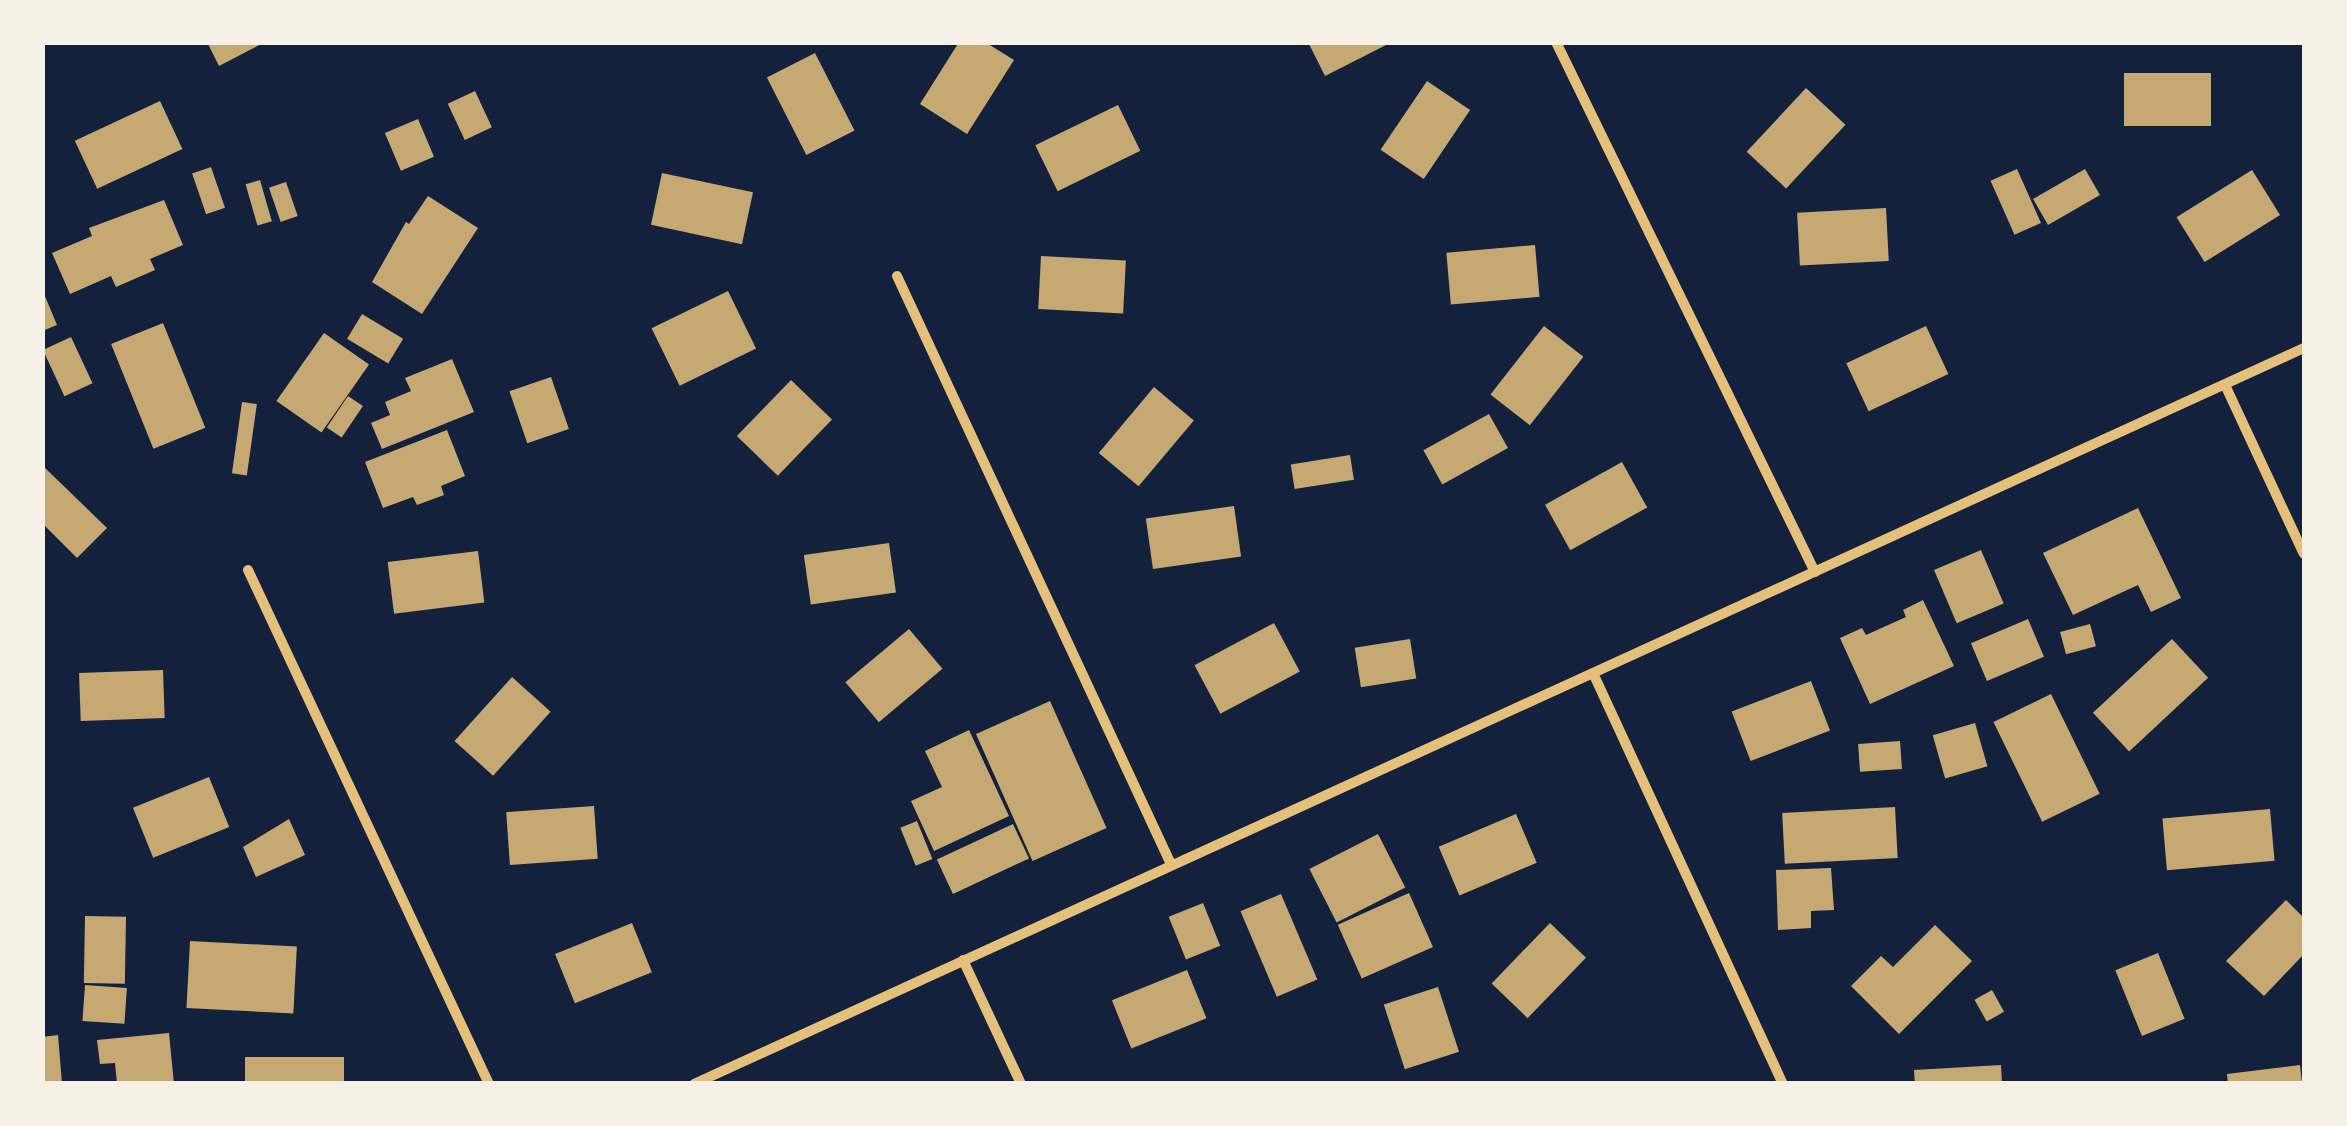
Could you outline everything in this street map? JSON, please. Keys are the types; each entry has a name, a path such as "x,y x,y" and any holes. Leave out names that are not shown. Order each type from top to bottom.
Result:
{"street":[{"path":"1556,42 1815,572"},
{"path":"897,276 1171,864"},
{"path":"694,1084 2226,387 2304,348"},
{"path":"2226,387 2304,554"},
{"path":"248,570 489,1084"},
{"path":"1593,673 1784,1084"},
{"path":"963,960 1022,1084"}],"building":[{"path":"207,42 265,42 219,66"},
{"path":"959,42 985,42 1014,60 967,134 920,104"},
{"path":"1308,42 1392,42 1325,76"},
{"path":"815,53 854,131 806,155 767,78"},
{"path":"2124,73 2211,73 2211,126 2124,126"},
{"path":"1427,81 1470,110 1424,179 1381,150"},
{"path":"1806,88 1845,125 1786,188 1747,152"},
{"path":"475,91 492,127 465,140 448,104"},
{"path":"160,101 182,149 97,189 75,141"},
{"path":"1118,105 1140,151 1058,191 1035,145"},
{"path":"418,119 434,157 401,171 385,133"},
{"path":"211,167 225,208 206,214 192,174"},
{"path":"2017,169 2041,223 2015,235 1991,181"},
{"path":"2085,169 2100,195 2048,225 2033,199"},
{"path":"2252,170 2280,215 2205,262 2177,217"},
{"path":"662,173 753,192 742,244 651,225"},
{"path":"260,180 272,221 257,225 246,184"},
{"path":"286,182 298,216 281,222 269,188"},
{"path":"428,196 478,228 422,314 372,282 406,222 409,224"},
{"path":"164,200 183,245 150,259 155,270 116,287 111,276 70,294 52,253 92,236 89,228"},
{"path":"1886,208 1889,261 1800,266 1797,213"},
{"path":"1535,245 1540,297 1451,305 1446,253"},
{"path":"1041,256 1126,260 1123,313 1038,309"},
{"path":"42,289 57,325 42,331"},
{"path":"728,291 756,349 680,386 652,328"},
{"path":"362,314 403,339 388,364 347,339"},
{"path":"163,323 205,428 153,449 111,344"},
{"path":"1544,326 1583,357 1530,425 1490,395"},
{"path":"1926,326 1948,374 1869,411 1846,363"},
{"path":"324,333 369,365 321,433 276,401"},
{"path":"71,337 93,383 64,396 43,350"},
{"path":"452,359 474,412 382,449 371,423 390,415 385,402 411,391 405,378"},
{"path":"551,377 569,429 527,443 509,391"},
{"path":"791,380 832,420 778,476 737,436"},
{"path":"1154,387 1194,420 1139,486 1099,453"},
{"path":"348,396 363,406 342,438 327,428"},
{"path":"242,402 257,404 247,475 232,473"},
{"path":"1489,414 1508,448 1442,484 1423,450"},
{"path":"447,430 465,476 441,486 444,495 417,505 413,497 383,508 365,462"},
{"path":"1350,455 1354,480 1295,489 1291,464"},
{"path":"1622,462 1647,507 1570,550 1545,505"},
{"path":"42,465 107,528 77,558 42,523"},
{"path":"1234,506 1241,557 1153,569 1146,518"},
{"path":"2138,508 2181,598 2151,612 2138,585 2073,615 2043,553"},
{"path":"889,543 896,593 811,604 804,555"},
{"path":"1981,550 2004,603 1957,623 1934,570"},
{"path":"478,551 484,603 394,614 388,562"},
{"path":"1923,600 1954,666 1870,704 1840,638 1862,628 1866,635 1906,617 1903,610"},
{"path":"2028,619 2044,657 1987,681 1971,643"},
{"path":"1274,623 1300,672 1220,714 1195,665"},
{"path":"2090,624 2096,646 2066,654 2060,632"},
{"path":"909,629 942,669 879,722 845,682"},
{"path":"1410,639 1416,679 1361,687 1355,648"},
{"path":"2172,639 2208,678 2129,751 2093,713"},
{"path":"163,670 165,718 81,721 79,673"},
{"path":"512,677 551,712 493,776 454,741"},
{"path":"1811,681 1830,730 1751,761 1732,711"},
{"path":"2051,694 2100,794 2042,822 1993,722"},
{"path":"1050,701 1107,828 1033,861 976,734"},
{"path":"1975,723 1987,766 1945,778 1933,735"},
{"path":"969,730 1009,816 934,851 911,801 942,787 925,751"},
{"path":"1900,741 1902,769 1860,772 1858,744"},
{"path":"209,777 229,827 153,858 133,808"},
{"path":"594,806 598,859 510,865 506,812"},
{"path":"1895,807 1898,858 1785,864 1782,813"},
{"path":"2270,809 2275,861 2167,870 2162,818"},
{"path":"1516,814 1537,863 1459,896 1439,847"},
{"path":"289,819 305,855 256,877 243,847"},
{"path":"917,821 932,859 916,866 900,828"},
{"path":"1013,824 1029,858 953,894 937,859"},
{"path":"1378,834 1405,887 1337,922 1309,869"},
{"path":"1831,868 1834,910 1811,911 1811,928 1778,930 1776,870"},
{"path":"1409,893 1433,947 1362,979 1338,925"},
{"path":"1281,894 1317,980 1277,997 1240,911"},
{"path":"2286,900 2304,918 2304,954 2264,996 2226,961"},
{"path":"1203,903 1220,946 1186,960 1169,917"},
{"path":"85,916 126,917 125,984 84,983"},
{"path":"632,923 652,972 575,1003 555,954"},
{"path":"1550,923 1586,958 1528,1018 1492,983"},
{"path":"1935,925 1972,961 1899,1034 1851,986 1881,956 1893,967"},
{"path":"190,941 297,947 293,1014 186,1008"},
{"path":"2158,953 2185,1019 2142,1036 2115,970"},
{"path":"1187,970 1206,1018 1131,1049 1112,1000"},
{"path":"85,985 127,988 124,1024 82,1021"},
{"path":"1438,987 1459,1052 1405,1069 1384,1005"},
{"path":"1992,990 2004,1012 1987,1022 1975,1000"},
{"path":"169,1033 174,1084 117,1084 115,1063 100,1064 97,1040"},
{"path":"58,1035 62,1084 42,1084 42,1037"},
{"path":"245,1057 344,1057 344,1084 245,1084"},
{"path":"2001,1065 2002,1084 1915,1084 1914,1070"},
{"path":"2300,1065 2302,1084 2228,1084 2227,1074"}]}
